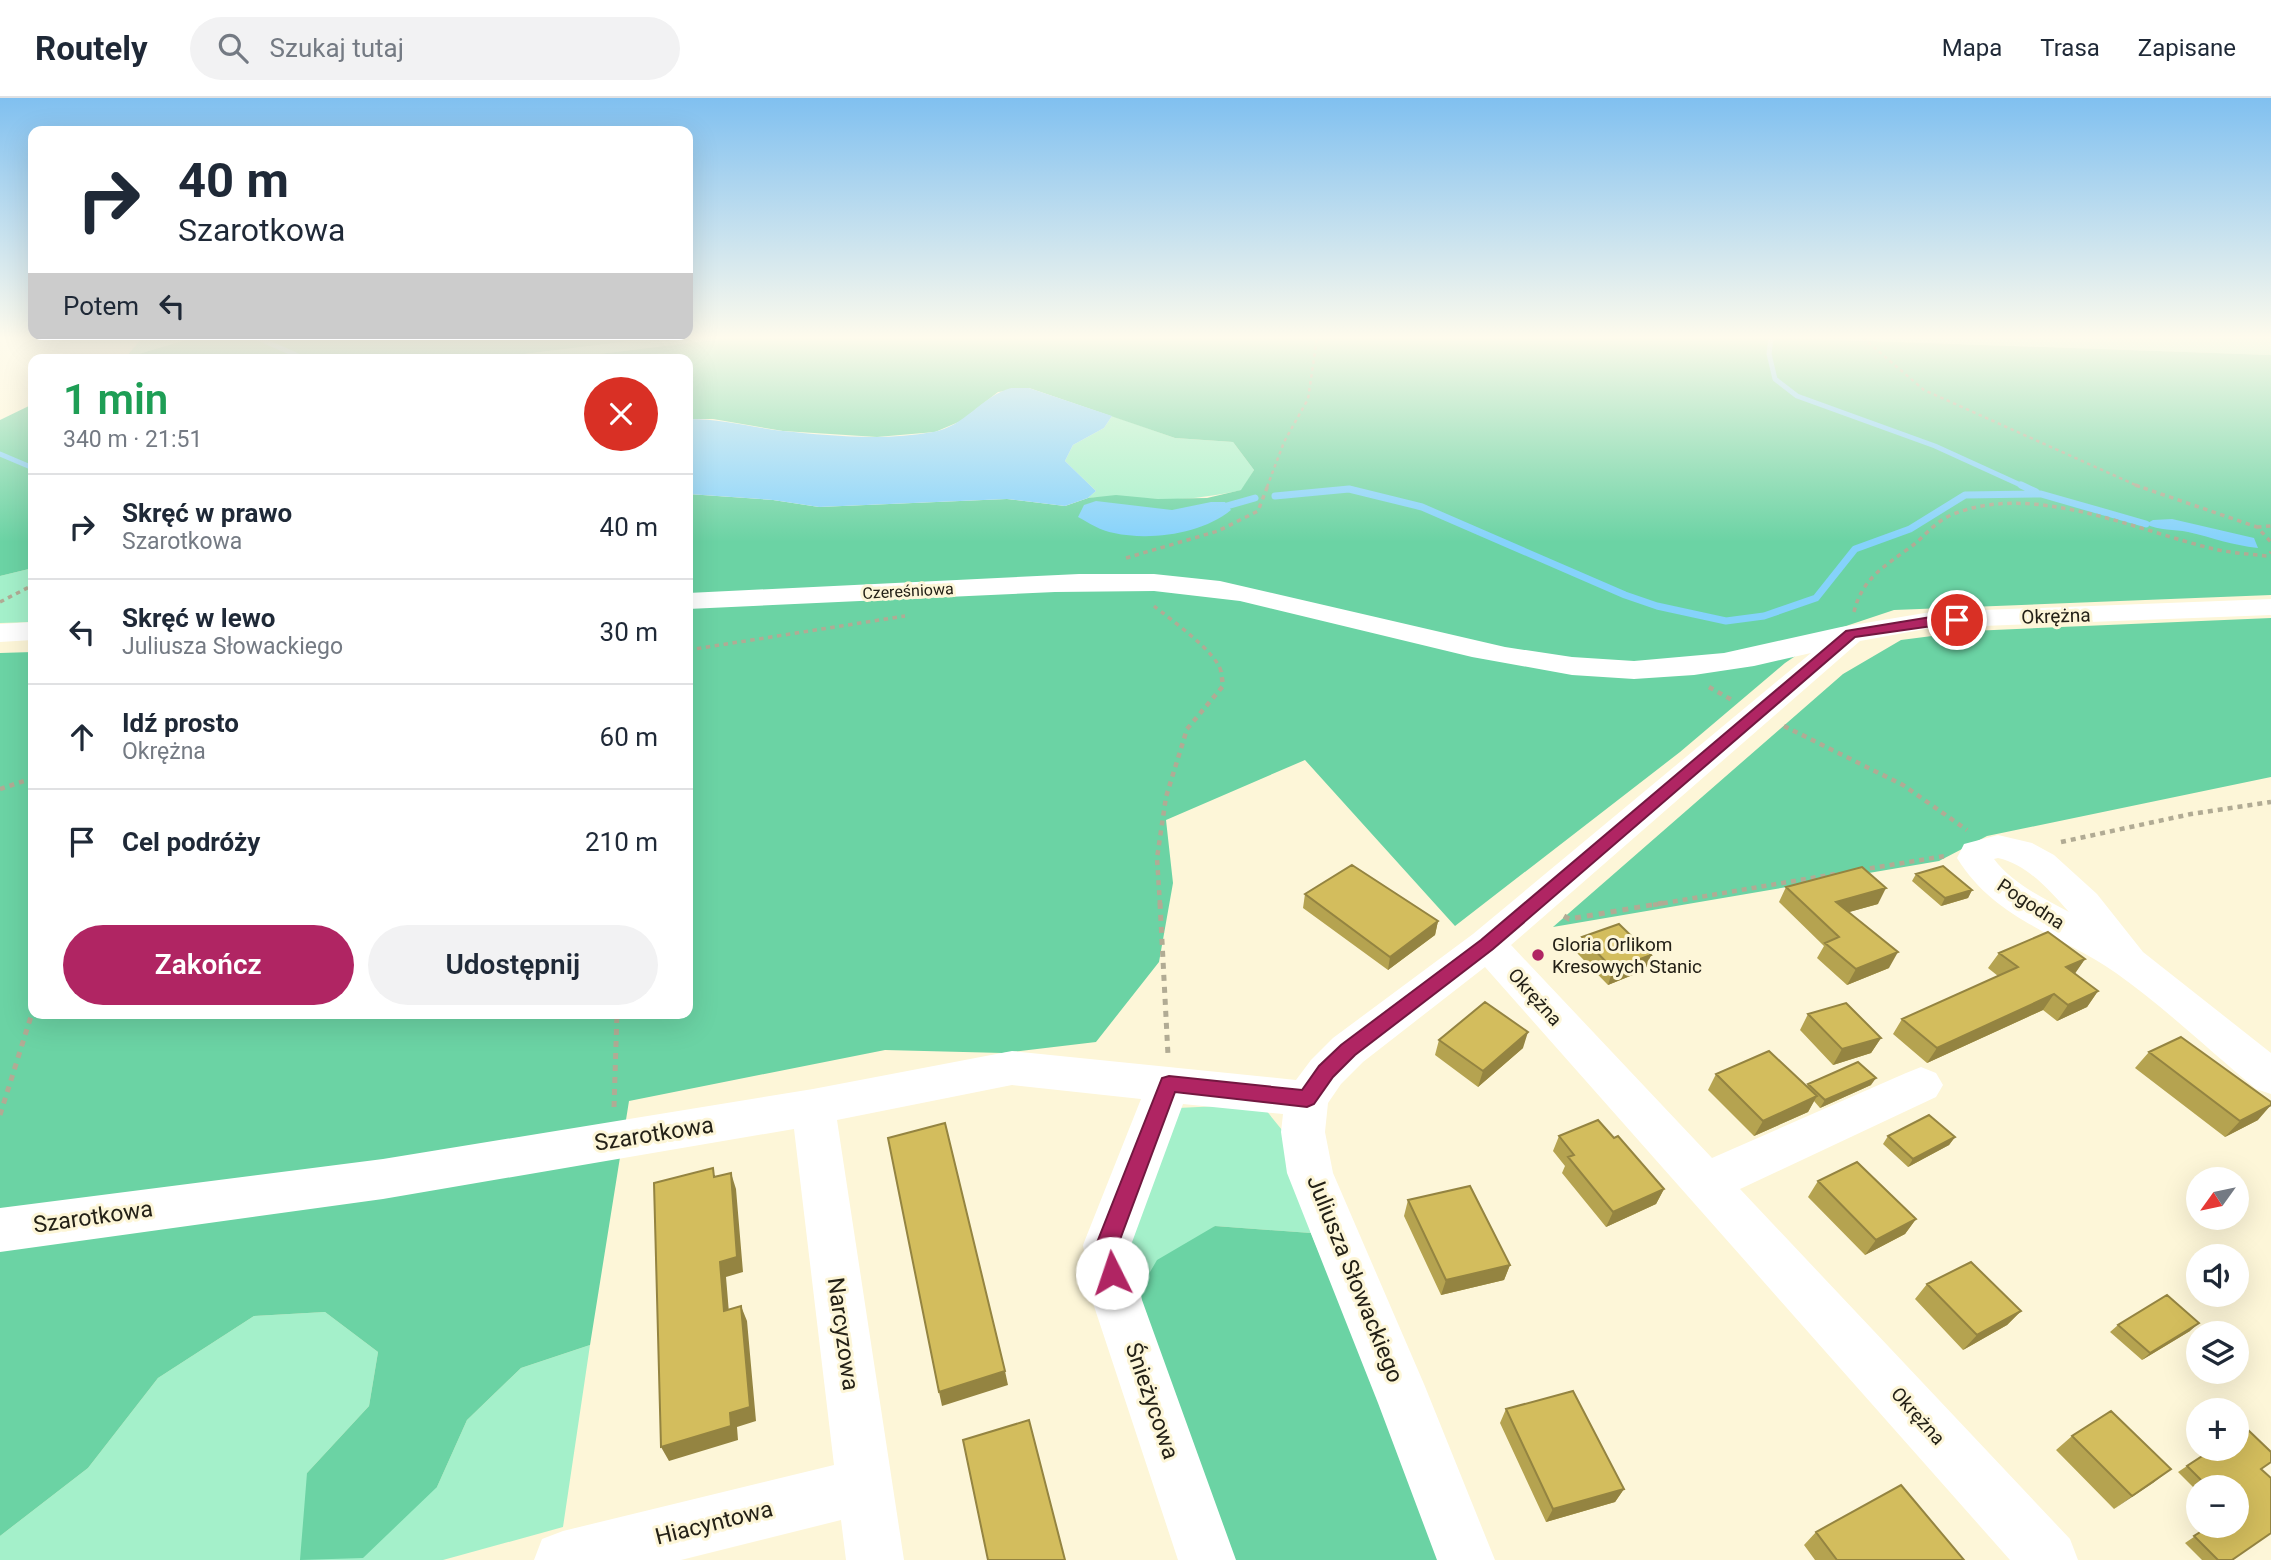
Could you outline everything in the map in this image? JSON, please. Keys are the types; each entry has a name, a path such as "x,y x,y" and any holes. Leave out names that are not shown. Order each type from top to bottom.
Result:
{"street":[{"name":"Czereśniowa","path":"693,601 1127,570 1537,661 1602,669 1675,668"},
{"name":"Okrężna","path":"1675,668 1778,654 1851,634 1931,621 2271,607"},
{"path":"0,632 28,631"},
{"path":"1487,944 1851,634"},
{"name":"Pogodna","path":"1994,850 1975,858 1984,872 2000,886 2029,907 2129,962 2271,1077"},
{"name":"Okrężna","path":"1487,944 2049,1560"},
{"name":"Juliusza Słowackiego","path":"1466,1560 1405,1403 1310,1173 1303,1132 1307,1099 1326,1072 1348,1050 1487,944"},
{"name":"Szarotkowa","path":"0,1230 383,1179 813,1107 1012,1068 1307,1099"},
{"name":"Śnieżycowa","path":"1169,1084 1107,1245 1117,1300 1207,1560"},
{"path":"1705,1183 1921,1085"},
{"name":"Narcyzowa","path":"813,1107 875,1560"},
{"name":"Hiacyntowa","path":"563,1560 864,1486"}],"path":[{"path":"1169,1084 1159,845 1166,797 1187,729 1223,686 1220,666 1127,570 1218,531 1258,510 1284,442 1304,406"},
{"path":"1960,406 2126,482 2257,527 2271,526"},
{"path":"1851,634 1856,606 1874,571 1912,546 1947,517 1973,507 2014,502 2062,509 2217,550 2270,555"},
{"path":"2257,527 2271,542"},
{"path":"0,602 28,587"},
{"path":"693,649 918,613"},
{"path":"1675,668 1757,714 1835,750 1944,810 1994,850"},
{"path":"0,789 28,780"},
{"path":"1854,871 1994,850 2271,802"},
{"path":"1537,900 1569,919 1841,873"},
{"path":"0,1115 30,1019"},
{"path":"613,1141 617,1019"}],"green space":[{"path":"28,406 28,569 0,576 0,420"},
{"path":"693,406 980,406 961,421 935,432 877,437 783,431 713,419 693,419"},
{"path":"1082,406 2271,406 2271,595 1894,610 1834,630 1785,663 1680,752 1455,926 1305,760 1166,820 1173,883 1159,962 1096,1042 1003,1053 885,1050 629,1101 590,1345 521,1368 467,1420 437,1487 363,1558 300,1560 307,1473 369,1406 378,1352 325,1312 254,1316 158,1378 88,1468 0,1536 0,653 28,652 28,1019 693,1019 693,494 773,500 819,507 1007,499 1065,506 1088,498 1116,495 1158,499 1207,498 1241,490 1254,470 1233,442 1175,438"},
{"path":"1112,416 1175,438 1233,442 1254,470 1242,490 1221,494 1181,499 1088,498 1096,491 1065,461 1073,445 1104,428"},
{"path":"28,569 28,622 0,623 0,576"},
{"path":"2271,618 2271,777 1987,836 1939,861 1553,927 1843,674 1901,640 1971,631"},
{"path":"1261,1104 1282,1130 1311,1233 1215,1226 1136,1296 1123,1263 1178,1108"},
{"path":"1215,1226 1311,1233 1447,1560 1231,1560 1136,1296 1157,1260"},
{"path":"325,1312 378,1352 369,1406 307,1473 437,1487 467,1420 521,1368 590,1345 563,1527 443,1560 0,1560 0,1536 88,1468 158,1378 254,1316"}],"water":[{"path":"980,406 1083,406 1112,416 1104,428 1073,445 1065,461 1096,491 1088,498 1065,506 1007,499 819,507 773,500 693,494 693,419 783,431 877,437 933,432 964,418"},
{"path":"1096,501 1172,510 1225,502 1231,510 1206,525 1175,534 1128,535 1104,530 1078,517 1084,505"},
{"path":"2172,519 2254,538 2258,548 2146,524 2153,520"}],"building":[{"path":"1352,865 1438,921 1390,957 1305,894"},
{"path":"1943,866 1972,890 1945,898 1916,874"},
{"path":"1862,867 1886,888 1836,902 1898,952 1856,969 1825,943 1839,937 1786,887"},
{"path":"1619,924 1651,955 1613,969 1582,937"},
{"path":"2048,932 2085,959 2066,967 2098,991 2068,1005 2054,994 1937,1048 1902,1019 2018,967 1999,953"},
{"path":"1485,1002 1528,1032 1483,1071 1439,1040"},
{"path":"1846,1003 1881,1038 1842,1049 1808,1014"},
{"path":"2181,1037 2271,1102 2271,1105 2240,1121 2149,1052"},
{"path":"1769,1051 1817,1096 1763,1121 1716,1074"},
{"path":"1858,1062 1876,1078 1825,1100 1808,1084"},
{"path":"1929,1115 1955,1137 1913,1159 1888,1136"},
{"path":"1598,1120 1614,1138 1618,1136 1664,1189 1613,1212 1568,1157 1574,1155 1559,1136"},
{"path":"945,1123 1005,1371 939,1392 888,1138"},
{"path":"1857,1162 1916,1219 1876,1240 1818,1181"},
{"path":"713,1168 714,1177 731,1173 737,1257 720,1262 724,1311 741,1306 750,1407 730,1413 731,1426 661,1447 654,1183"},
{"path":"1470,1186 1510,1265 1446,1280 1408,1200"},
{"path":"1971,1262 2021,1311 1977,1335 1927,1284"},
{"path":"2167,1295 2197,1321 2186,1321 2186,1331 2150,1353 2118,1325"},
{"path":"1573,1391 1624,1489 1553,1509 1506,1409"},
{"path":"2111,1411 2171,1469 2132,1496 2072,1436"},
{"path":"1029,1420 1065,1560 988,1560 963,1440"},
{"path":"2249,1431 2271,1452 2271,1462 2261,1469 2271,1478 2271,1533 2232,1560 2218,1560 2196,1538 2249,1538 2249,1475 2196,1475 2187,1466 2195,1461 2249,1461"},
{"path":"1901,1485 1964,1560 1837,1560 1816,1532"}],"waterway":[{"path":"1825,406 1935,446 2025,487"},
{"path":"0,454 28,466"},
{"path":"2021,485 2036,492"},
{"path":"1275,496 1349,489 1422,507 1625,595 1657,606 1726,621 1764,616 1816,598 1855,549 1910,529 1965,495 2041,494 2146,524"},
{"path":"1216,509 1255,498"}],"place":[{"name":"Gloria Orlikom Kresowych Stanic","path":"1538,955"}],"route":[{"path":"1112,1273 1107,1245 1169,1084 1307,1099 1326,1072 1348,1050 1487,944 1851,634 1931,621 1957,620"}]}
